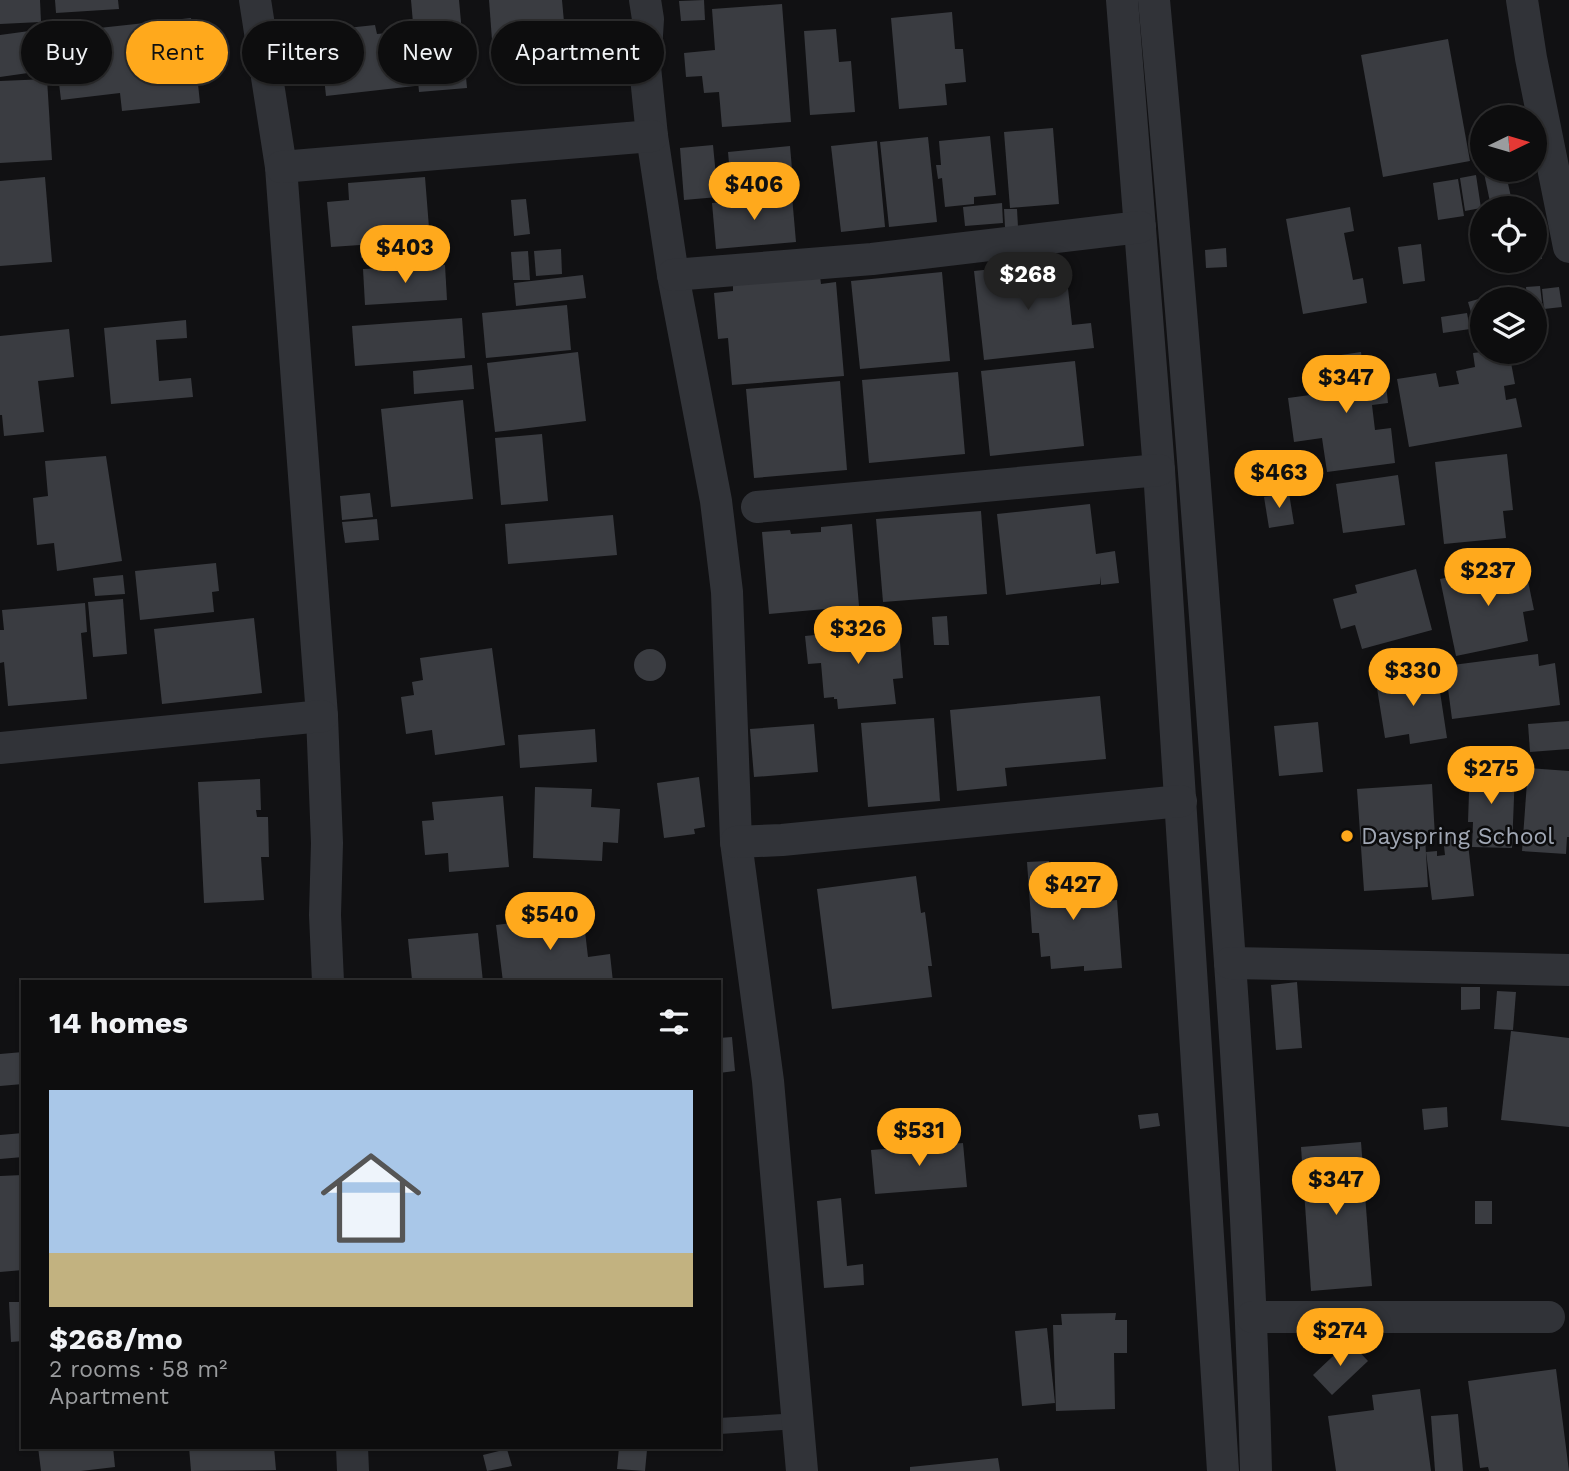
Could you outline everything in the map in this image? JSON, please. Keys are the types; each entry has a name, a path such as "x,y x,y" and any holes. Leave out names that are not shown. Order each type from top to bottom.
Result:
{"street":[{"path":"255,0 281,167 322,716 327,843 325,915 328,980"},
{"path":"645,0 648,19 645,67 652,136 673,275 716,500 727,592 736,842 768,1081 802,1471"},
{"path":"1122,0 1159,470 1223,1471"},
{"path":"1154,0 1184,328 1230,963 1252,1317 1256,1471"},
{"path":"1522,0 1569,247"},
{"path":"281,167 652,136"},
{"path":"673,275 872,259 1140,227"},
{"path":"757,507 1159,470"},
{"path":"0,748 322,716"},
{"path":"736,842 796,839 1181,801"},
{"path":"1230,963 1569,970"},
{"path":"1252,1317 1549,1317"},
{"path":"352,1449 353,1471"}],"lane":[{"path":"721,1426 799,1422"}],"building":[{"path":"0,0 40,0 41,21 0,24"},
{"path":"55,0 118,0 119,9 56,13"},
{"path":"411,0 459,0 461,21 413,21"},
{"path":"489,0 562,0 564,21 491,21 491,27"},
{"path":"704,0 705,20 681,21 679,1"},
{"path":"782,4 791,122 722,127 719,92 704,93 702,76 686,77 684,53 715,50 712,9"},
{"path":"952,12 955,49 963,49 966,82 945,84 947,105 899,109 891,18"},
{"path":"191,18 191,21 163,21"},
{"path":"126,25 126,84 198,84 200,103 122,111 120,93 61,100 59,84 112,84 112,27"},
{"path":"375,25 378,34 378,84 415,86 326,96 325,84 364,84 364,26"},
{"path":"836,29 839,62 851,61 855,112 810,115 804,31"},
{"path":"21,32 21,74 0,77 0,35"},
{"path":"1448,39 1470,161 1383,177 1361,55"},
{"path":"21,80 21,84 47,84 52,160 0,163 0,81"},
{"path":"418,84 467,84 467,88 419,92"},
{"path":"1053,128 1059,204 1010,208 1004,132"},
{"path":"990,136 996,195 974,197 974,204 945,207 942,178 938,179 936,165 941,165 939,141"},
{"path":"928,137 937,222 889,227 880,142"},
{"path":"877,141 885,227 841,232 831,146"},
{"path":"713,145 718,197 684,200 680,148"},
{"path":"790,146 794,192 772,194 771,188 741,190 742,196 732,197 728,152"},
{"path":"1470,176 1470,182 1477,182 1479,196 1470,196 1470,210 1465,211 1460,178"},
{"path":"45,177 52,262 0,266 0,181"},
{"path":"425,177 431,253 435,253 436,262 407,264 407,254 361,258 360,245 331,247 327,202 349,200 348,183"},
{"path":"1458,179 1464,216 1438,220 1433,183"},
{"path":"1486,182 1508,182 1511,196 1489,196"},
{"path":"792,196 796,242 716,249 712,203"},
{"path":"526,199 530,234 514,236 511,200"},
{"path":"1002,203 1003,223 965,226 963,207"},
{"path":"1350,207 1354,231 1344,233 1353,280 1363,278 1367,303 1303,314 1286,219"},
{"path":"1004,209 1017,209 1018,227 1005,227"},
{"path":"1421,244 1425,281 1403,284 1398,247"},
{"path":"1226,248 1227,267 1206,268 1205,250"},
{"path":"561,249 562,274 536,276 534,251"},
{"path":"528,251 530,280 513,280 511,252"},
{"path":"1065,261 1072,325 1091,323 1094,348 984,360 974,271"},
{"path":"445,265 447,300 365,305 363,269"},
{"path":"942,272 950,361 860,369 851,281"},
{"path":"583,275 586,298 516,306 514,283"},
{"path":"820,276 821,284 836,282 844,376 732,385 728,338 718,339 714,293 733,291 733,283"},
{"path":"1559,287 1562,307 1547,309 1547,288"},
{"path":"567,305 571,350 486,358 482,313"},
{"path":"1467,313 1470,329 1443,333 1441,317"},
{"path":"462,318 465,358 355,366 352,326"},
{"path":"186,320 187,338 156,340 159,381 191,378 193,397 111,404 104,328"},
{"path":"69,329 74,377 38,381 44,432 4,436 0,415 0,336"},
{"path":"578,352 586,421 495,432 487,363"},
{"path":"1361,352 1363,367 1384,365 1388,403 1372,405 1375,430 1391,428 1395,463 1327,472 1322,438 1294,442 1288,398 1325,393 1321,358"},
{"path":"1075,361 1084,446 990,456 981,371"},
{"path":"1475,364 1511,364 1515,384 1504,386 1506,400 1516,398 1522,427 1409,447 1397,379 1436,373 1439,387 1459,384 1456,371 1475,367"},
{"path":"472,365 474,389 414,394 413,371"},
{"path":"958,372 965,454 869,463 862,380"},
{"path":"840,381 847,470 754,478 746,389"},
{"path":"463,400 473,499 391,507 381,409"},
{"path":"542,434 548,501 501,505 495,438"},
{"path":"1507,454 1513,510 1503,511 1506,538 1444,544 1435,462"},
{"path":"106,456 122,561 57,571 54,543 37,545 33,498 48,496 45,461"},
{"path":"1398,475 1405,525 1343,533 1336,484"},
{"path":"370,493 373,517 342,520 340,496"},
{"path":"1289,493 1294,524 1269,528 1264,497"},
{"path":"1090,504 1096,554 1115,551 1119,583 1101,585 1100,576 1100,584 1006,595 997,514"},
{"path":"981,511 987,594 883,602 876,519"},
{"path":"613,515 617,555 508,564 505,524"},
{"path":"377,519 379,540 345,543 342,522"},
{"path":"852,524 859,606 769,614 762,532 821,532 821,527"},
{"path":"1524,562 1534,610 1523,612 1528,641 1456,656 1440,579"},
{"path":"216,563 219,591 212,592 214,612 140,620 135,571"},
{"path":"1416,569 1432,630 1362,649 1355,625 1341,629 1333,599 1357,593 1355,585"},
{"path":"123,575 125,594 95,596 93,578"},
{"path":"123,599 127,654 93,657 88,602"},
{"path":"85,603 87,632 81,633 87,699 8,706 4,662 0,663 0,630 4,630 2,610"},
{"path":"947,616 949,645 934,645 932,617"},
{"path":"254,618 262,693 162,704 154,629"},
{"path":"874,629 874,632 899,630 903,678 893,679 896,704 838,709 837,699 824,698 821,663 808,664 805,636"},
{"path":"492,648 505,745 435,755 432,730 406,734 401,697 414,695 412,682 423,680 420,658"},
{"path":"650,649 662,653 666,665 662,677 650,681 638,677 634,665 638,653"},
{"path":"1538,654 1539,666 1555,663 1560,705 1452,719 1445,666"},
{"path":"1437,672 1447,738 1410,744 1409,734 1385,738 1376,682"},
{"path":"1100,696 1106,759 1005,768 1007,786 957,791 950,710"},
{"path":"934,718 940,801 868,807 861,723"},
{"path":"1569,721 1569,749 1530,752 1528,724"},
{"path":"1318,722 1323,772 1279,776 1274,726"},
{"path":"814,724 818,772 754,777 750,729"},
{"path":"595,729 597,762 520,768 518,735"},
{"path":"1470,764 1502,765 1502,771 1515,772 1512,848 1472,847 1473,822 1468,822"},
{"path":"1528,768 1569,771 1569,837 1566,854 1522,851"},
{"path":"699,777 705,827 694,829 695,834 664,838 657,783"},
{"path":"260,779 261,810 256,810 257,817 268,817 269,857 261,857 264,900 204,903 198,782"},
{"path":"1432,784 1435,837 1425,837 1428,887 1364,891 1357,789"},
{"path":"535,787 592,789 591,807 620,809 618,843 603,842 602,861 533,858"},
{"path":"503,796 509,867 449,872 448,853 425,855 422,821 434,820 432,802"},
{"path":"1467,835 1474,896 1432,900 1426,852 1437,851 1437,856 1445,855 1443,837"},
{"path":"1049,861 1050,879 1090,876 1092,902 1117,900 1122,968 1084,971 1084,966 1051,969 1050,956 1041,957 1039,933 1032,933 1027,862"},
{"path":"916,876 921,913 925,912 932,966 928,966 932,997 832,1009 817,889"},
{"path":"583,914 588,957 610,954 613,980 503,980 496,925"},
{"path":"478,933 483,980 412,980 408,939"},
{"path":"1297,982 1302,1048 1276,1050 1271,985"},
{"path":"1461,987 1480,987 1480,1009 1461,1010"},
{"path":"1497,991 1516,992 1513,1030 1494,1029"},
{"path":"1511,1031 1569,1038 1569,1127 1501,1120"},
{"path":"732,1037 735,1071 721,1073 721,1038"},
{"path":"21,1052 21,1084 0,1086 0,1054"},
{"path":"1447,1107 1448,1127 1424,1130 1422,1109"},
{"path":"1158,1113 1160,1126 1140,1129 1138,1115"},
{"path":"21,1133 21,1157 0,1159 0,1135"},
{"path":"1361,1142 1372,1286 1311,1291 1301,1147"},
{"path":"963,1143 967,1187 875,1194 871,1150"},
{"path":"21,1175 21,1270 0,1272 0,1176"},
{"path":"841,1198 847,1266 863,1264 864,1285 824,1288 817,1201"},
{"path":"1475,1201 1492,1201 1492,1224 1475,1224"},
{"path":"9,1302 21,1302 21,1341 11,1342"},
{"path":"1116,1313 1115,1320 1127,1320 1127,1353 1114,1353 1115,1409 1056,1411 1053,1325 1062,1325 1061,1314"},
{"path":"1047,1328 1055,1403 1022,1406 1015,1331"},
{"path":"1349,1341 1368,1361 1332,1395 1313,1375"},
{"path":"1556,1369 1569,1471 1489,1471 1488,1467 1480,1468 1468,1381"},
{"path":"1420,1389 1431,1471 1336,1471 1328,1416 1374,1410 1372,1395"},
{"path":"1458,1414 1463,1471 1435,1471 1431,1416"},
{"path":"38,1449 113,1449 115,1467 81,1471 41,1471"},
{"path":"189,1449 274,1449 276,1470 191,1471"},
{"path":"507,1449 512,1466 487,1471 483,1455"},
{"path":"619,1449 647,1450 645,1471 617,1469"},
{"path":"998,1458 1000,1471 910,1471 910,1467"}],"place":[{"name":"Dayspring School","path":"1347,836"}]}
